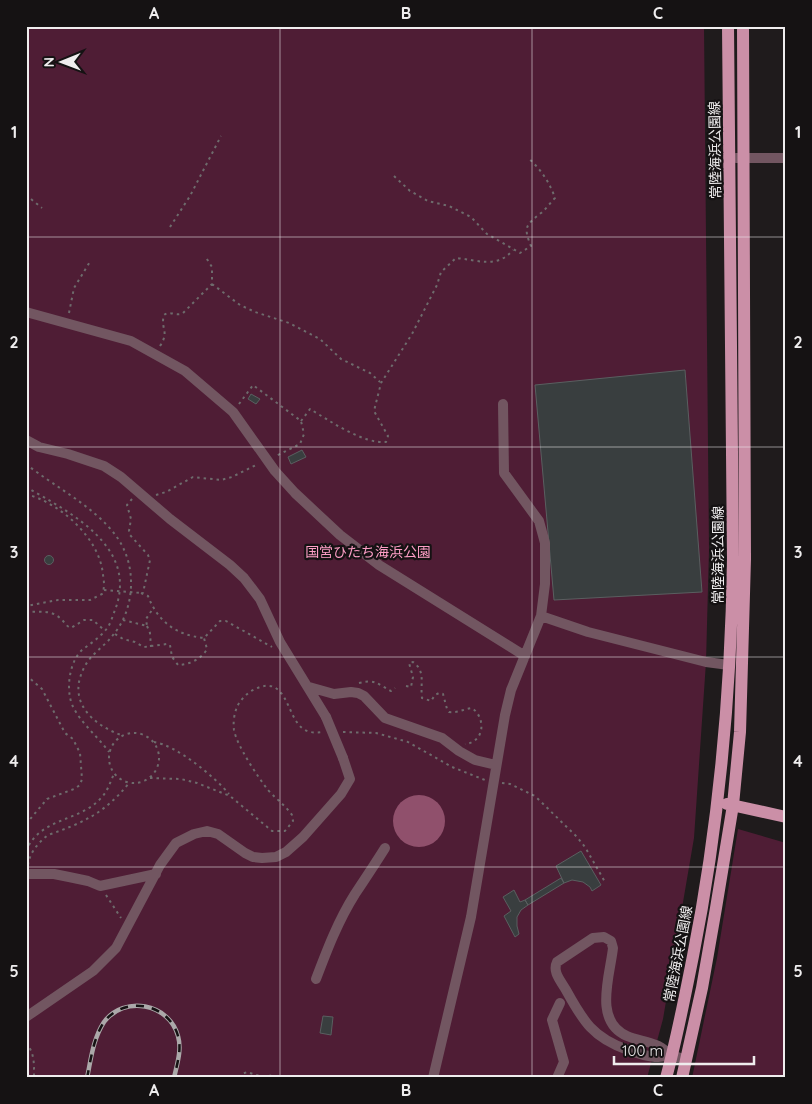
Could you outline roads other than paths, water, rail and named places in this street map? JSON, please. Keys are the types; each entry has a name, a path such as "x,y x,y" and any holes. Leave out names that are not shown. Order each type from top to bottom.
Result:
{"main road":[{"name":"常陸海浜公園線","path":"666,1078 703,905 718,802 729,665 734,559 728,26"},
{"name":"常陸海浜公園線","path":"682,1078 702,988 733,805 740,732 745,609 743,26"},
{"path":"718,802 786,817"}],"street":[{"path":"730,158 786,158"},
{"path":"26,312 131,341 185,371 233,412 275,471 295,493 340,534 379,565 525,656"},
{"path":"433,1078 471,917 493,782 511,690 541,616 546,584 545,543 539,521 504,473 503,404"},
{"path":"26,440 39,447 104,466 244,578 260,599 280,642 326,717 350,779 341,794 303,837 286,852 276,857 253,857 218,834 208,831 183,838 176,843 168,852 116,948 98,967 26,1017"},
{"path":"541,616 588,632 706,662 729,665"},
{"path":"309,687 334,694 358,693 364,696 385,718 442,738 476,760 496,765"},
{"path":"316,979 339,924 385,848"},
{"path":"28,871 88,881 100,886 156,874"},
{"path":"672,1056 658,1045 625,1035 609,1019 606,1011 606,996 613,948 611,941 604,937 593,938 557,962 556,974 576,1009 598,1035 609,1043 632,1051 654,1057 672,1056 685,1059"},
{"path":"557,1078 564,1062 552,1020 560,1003"}],"railway":[{"path":"87,1078 95,1042 104,1022 113,1013 123,1008 134,1006 145,1006 156,1010 173,1025 178,1036 179,1046 179,1057 174,1078"}],"park label":[{"name":"国営ひたち海浜公園","path":"368,552"}]}
